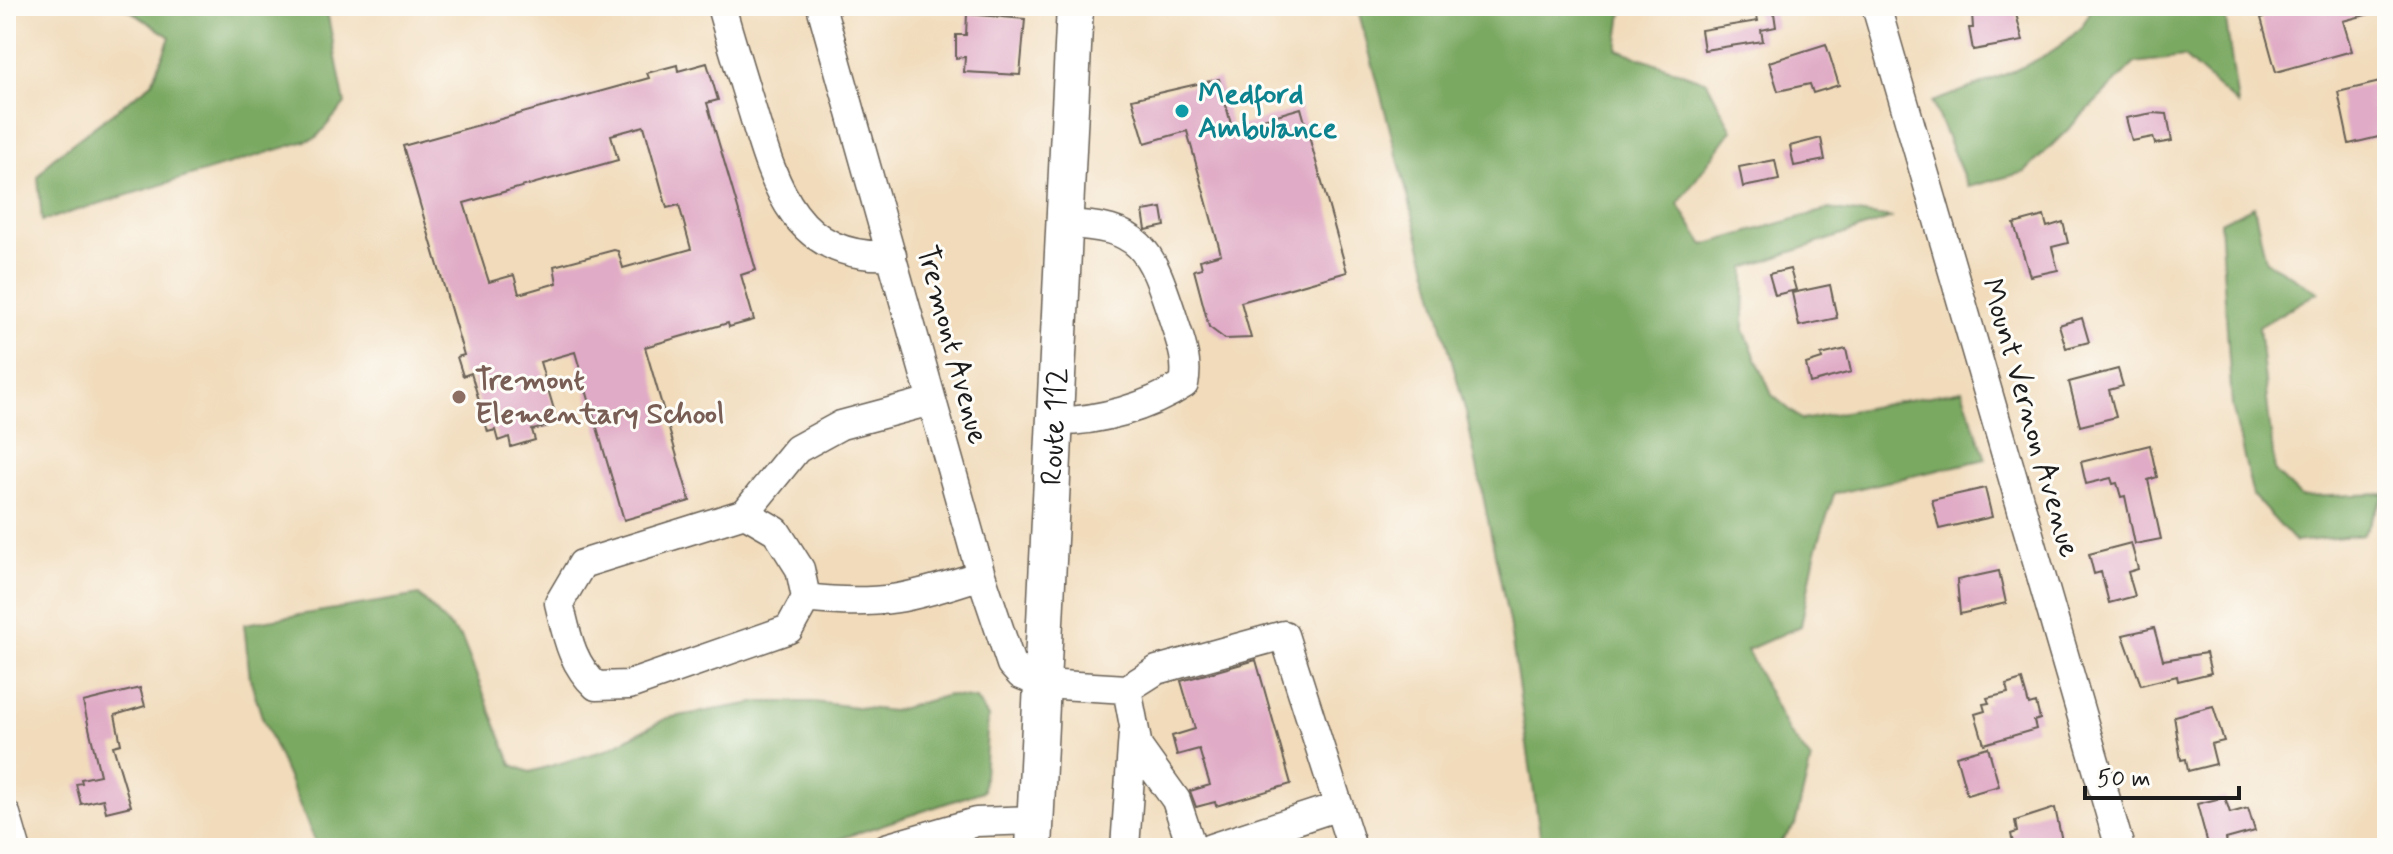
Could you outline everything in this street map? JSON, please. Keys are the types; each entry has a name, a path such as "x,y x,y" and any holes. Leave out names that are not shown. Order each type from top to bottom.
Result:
{"main road":[{"name":"Route 112","path":"1035,834 1075,6"}],"street":[{"path":"721,6 772,179 796,219 835,249 860,256 892,255"},
{"name":"Tremont Avenue","path":"821,6 981,575 1011,664 1021,675 1043,684"},
{"name":"Mount Vernon Avenue","path":"1876,6 2120,848"},
{"path":"1055,421 1078,422 1164,398 1184,384 1187,373 1155,263 1136,241 1104,225 1063,224"},
{"path":"745,513 776,531 800,569 806,598 789,629 629,685 596,686 574,659 559,603 569,581 582,564 745,513 797,449 841,425 931,401"},
{"path":"806,598 846,603 895,601 981,575"},
{"path":"1043,684 1127,689 1157,670 1284,635 1352,848"},
{"path":"1127,689 1138,747 1176,800 1192,848"},
{"path":"1125,848 1133,727"},
{"path":"1211,848 1339,806"},
{"path":"6,814 16,848"},
{"path":"886,848 976,835 1035,834"}],"green space":[{"path":"123,6 326,6 345,104 316,138 42,221 38,177 52,159 152,83 170,37"},
{"path":"1357,6 1626,6 1622,12 1617,49 1707,82 1732,130 1678,204 1704,245 1829,209 1892,218 1745,268 1744,330 1772,395 1802,420 1962,390 1986,459 1834,494 1815,554 1801,626 1747,650 1788,731 1811,760 1795,825 1776,848 1542,848 1509,622 1466,413"},
{"path":"2092,6 2224,6 2238,105 2184,57 2135,63 2025,172 1968,187 1932,102 1999,77 2047,54 2083,24"},
{"path":"2254,206 2266,261 2318,292 2259,327 2275,472 2301,497 2385,494 2363,535 2295,542 2253,496 2232,406 2220,222"},
{"path":"419,595 462,639 512,765 530,772 606,750 667,718 760,702 813,702 892,711 948,695 976,699 988,717 983,791 813,848 318,848 262,717 250,679 244,624"}],"building":[{"path":"1755,6 1773,6 1776,27 1761,30 1763,41 1704,50 1701,30 1758,21"},
{"path":"1981,6 2014,6 2023,41 1973,50 1969,28 1973,28 1972,13 1982,11"},
{"path":"2302,6 2380,6 2381,11 2343,21 2352,51 2276,72 2261,18"},
{"path":"967,14 1025,19 1020,75 964,72 965,57 956,58 956,35 966,35"},
{"path":"1826,44 1839,85 1813,93 1810,84 1778,91 1769,62"},
{"path":"707,63 718,100 707,103 756,270 741,275 754,320 729,327 728,323 645,347 690,501 624,520 575,352 540,362 555,413 546,415 550,426 532,430 535,440 511,447 509,437 498,441 495,430 488,432 471,373 463,376 457,357 464,355 403,146 649,78 647,73 677,65 678,71","holes":["644,126 667,208 679,205 691,249 623,268 618,251 614,250 554,266 557,283 519,294 514,275 489,282 464,203 618,160 611,135"]},
{"path":"1219,79 1232,128 1301,108 1347,272 1241,302 1251,338 1225,339 1209,327 1194,270 1202,268 1200,260 1221,254 1187,131 1145,143 1132,99"},
{"path":"2380,82 2387,110 2387,135 2349,144 2338,92"},
{"path":"2167,114 2172,141 2155,144 2153,137 2132,141 2126,118"},
{"path":"1821,138 1825,160 1794,166 1790,146"},
{"path":"1775,160 1779,180 1743,187 1739,167"},
{"path":"1162,208 1165,226 1146,230 1143,211"},
{"path":"2044,216 2047,227 2063,222 2068,243 2052,247 2058,270 2030,276 2014,224"},
{"path":"1790,269 1796,290 1775,295 1769,274"},
{"path":"1830,285 1837,318 1799,326 1792,293"},
{"path":"2082,318 2089,342 2066,348 2059,325"},
{"path":"1846,349 1851,372 1810,383 1806,364 1822,359 1821,355"},
{"path":"2118,369 2123,386 2109,390 2116,417 2080,426 2069,382"},
{"path":"2150,445 2157,477 2148,480 2161,539 2135,544 2125,496 2121,497 2117,483 2113,484 2111,478 2086,484 2081,462"},
{"path":"1985,488 1992,517 1939,529 1932,500"},
{"path":"2131,543 2138,569 2128,572 2135,596 2109,603 2101,572 2094,574 2089,554"},
{"path":"1999,571 2006,603 1960,614 1957,580"},
{"path":"2154,628 2163,660 2206,653 2211,673 2178,681 2177,676 2141,685 2123,635"},
{"path":"1256,660 1291,784 1216,806 1215,802 1196,807 1190,791 1210,785 1199,749 1177,755 1172,736 1195,729 1181,681"},
{"path":"2022,680 2029,705 2036,703 2040,719 2034,721 2036,729 1984,744 1975,714 1985,711 1983,704 1989,703 1987,698 2008,693 2006,685"},
{"path":"140,688 145,706 115,715 121,744 113,746 131,806 106,812 103,799 81,804 76,784 82,783 81,779 100,775 83,702"},
{"path":"2213,706 2224,741 2211,744 2216,764 2188,771 2186,759 2181,760 2174,716"},
{"path":"1988,747 1999,786 1967,795 1956,756"},
{"path":"2225,797 2230,813 2248,808 2255,831 2226,839 2228,848 2209,848 2197,804"},
{"path":"2055,808 2062,841 2014,848 2011,834 2017,832 2015,821"}],"place":[{"name":"Medford Ambulance","path":"1182,111"},
{"name":"Tremont Elementary School","path":"459,397"}]}
